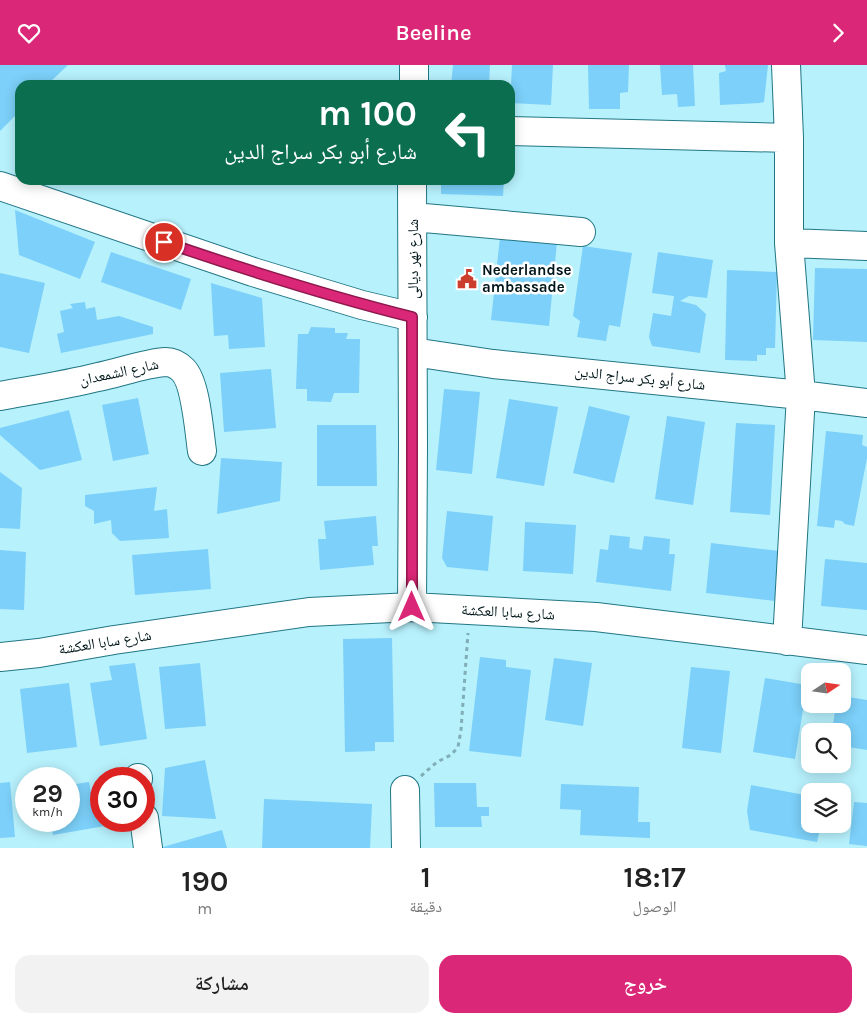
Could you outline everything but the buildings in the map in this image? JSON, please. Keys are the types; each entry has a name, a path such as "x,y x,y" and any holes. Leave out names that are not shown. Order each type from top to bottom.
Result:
{"street":[{"path":"414,65 414,80"},
{"path":"786,65 790,243 801,395 787,641"},
{"path":"515,131 789,138"},
{"name":"شارع نهر ديالى","path":"412,185 412,607"},
{"path":"1,190 253,272 362,305 412,317"},
{"path":"413,217 581,232"},
{"path":"790,243 867,246"},
{"name":"شارع أبو بكر سراج الدين","path":"413,352 494,364 867,403"},
{"name":"شارع الشمعدان","path":"0,396 98,378 155,363 168,362 181,367 188,379 196,410 202,451"},
{"name":"شارع سابا العكشة","path":"0,657 40,653 114,640 309,612 412,607 596,617 867,650"},
{"path":"405,790 406,848"},
{"path":"146,832 148,848"}],"path":[{"path":"405,790 437,762 450,755 458,747 461,730 470,610"}],"place":[{"name":"Nederlandse ambassade","path":"467,279"}],"route":[{"path":"164,242 253,272 362,305 412,317 412,607"}]}
